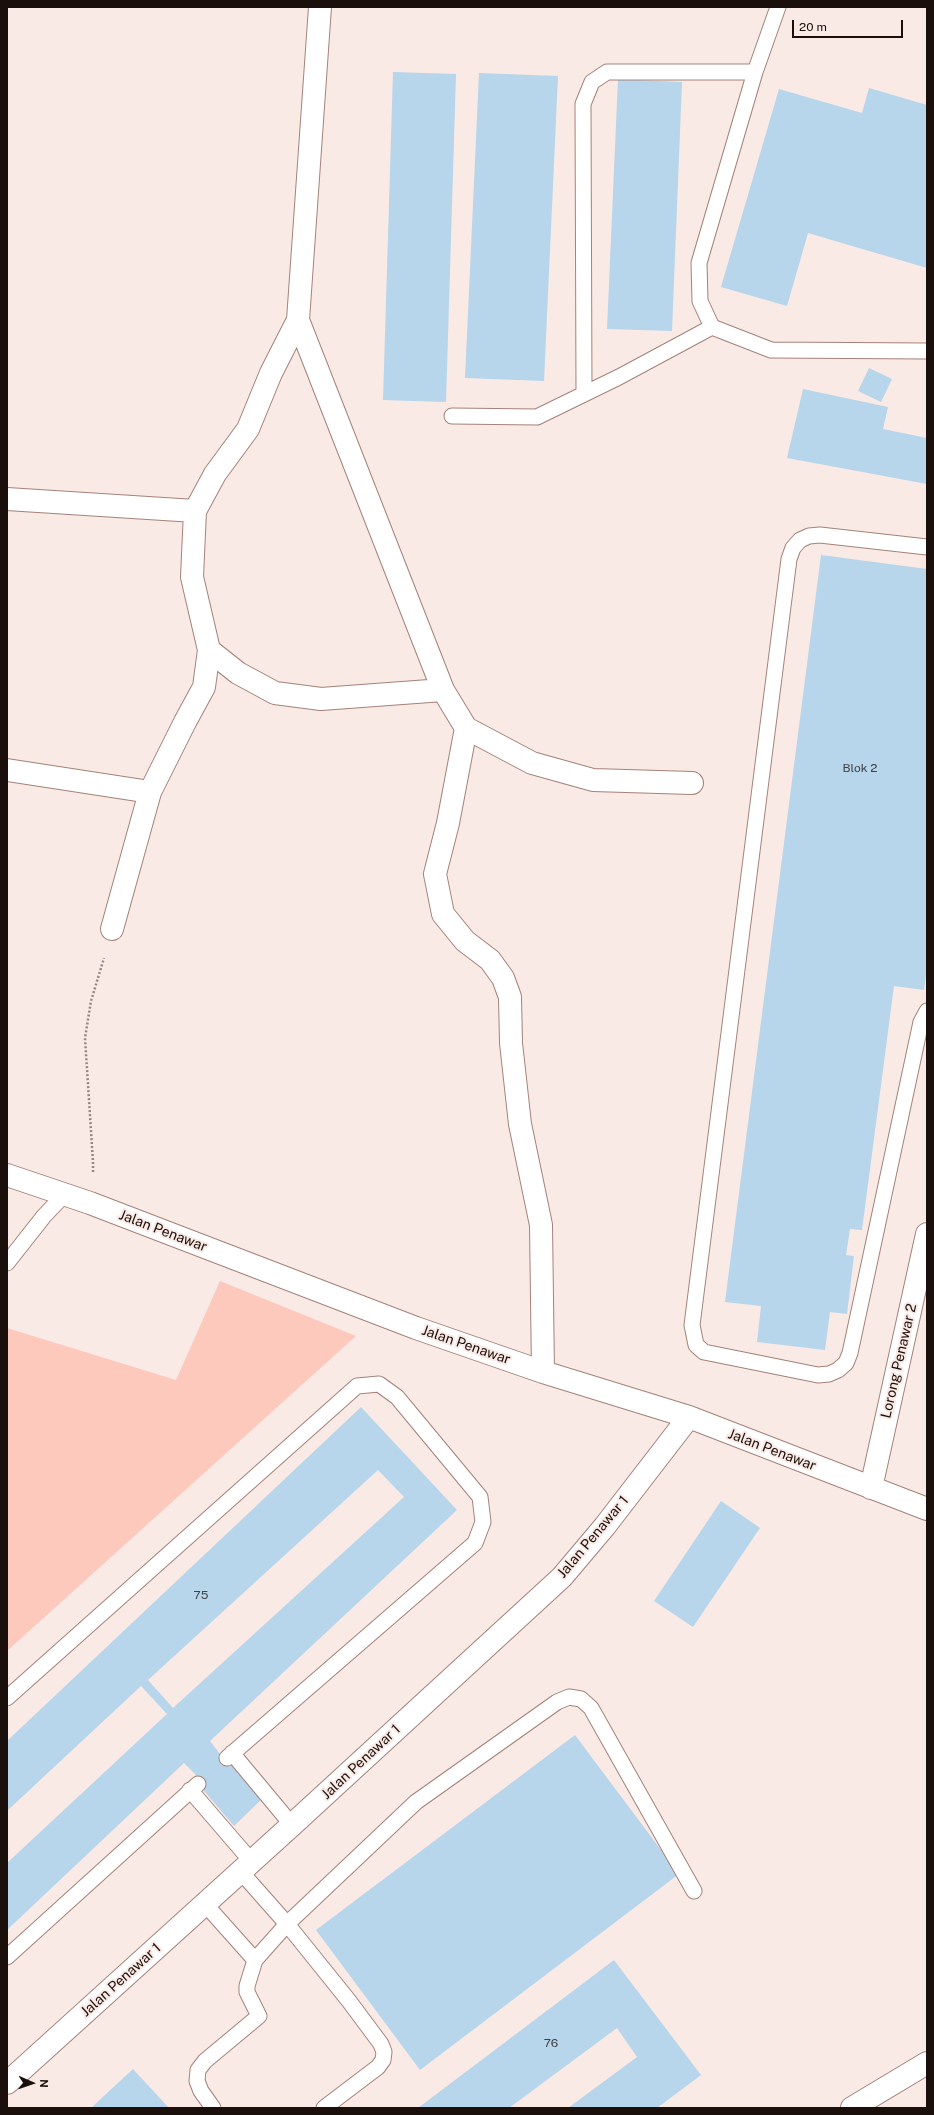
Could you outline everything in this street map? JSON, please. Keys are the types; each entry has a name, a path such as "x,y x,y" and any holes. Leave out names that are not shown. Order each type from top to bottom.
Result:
{"street":[{"path":"112,929 150,792 204,687 209,650 192,577 194,511 215,474 248,429 271,373 298,320 320,7"},
{"path":"298,320 443,690 466,728 532,763 593,780 692,784"},
{"path":"7,499 194,511"},
{"path":"209,650 238,673 275,693 321,699 443,690"},
{"path":"466,728 448,823 434,874 443,914 465,941 490,960 503,978 510,997 511,1043 520,1124 541,1225 543,1372"},
{"path":"7,770 150,792"},
{"name":"Jalan Penawar","path":"7,1175 66,1194 416,1328 543,1372 689,1417 927,1509"},
{"name":"Lorong Penawar 2","path":"871,1488 927,1234"},
{"name":"Jalan Penawar 1","path":"7,2083 292,1825 562,1576 605,1526 689,1417"},
{"path":"852,2108 927,2063"}],"lane":[{"path":"778,7 755,72 699,263 700,301 712,327 771,350 927,352"},
{"path":"584,393 583,104 592,82 607,72 755,72"},
{"path":"452,416 537,417 584,393 620,377 712,327"},
{"path":"927,547 815,535 800,540 793,548 789,559 692,1325 696,1345 704,1352 818,1375 829,1374 838,1370 846,1363 850,1353 921,1022 927,1011"},
{"path":"7,1263 44,1216 66,1194"},
{"path":"7,1698 357,1386 379,1384 397,1397 480,1497 483,1522 475,1544 229,1756 292,1825"},
{"path":"213,2108 201,2091 197,2081 198,2070 205,2061 259,2016 247,1992 247,1986 255,1960 287,1924 416,1802 557,1702 568,1697 581,1699 591,1708 694,1891"},
{"path":"7,1957 194,1787 246,1867 287,1924 349,2001 381,2044 384,2052 383,2060 378,2067 324,2108"},
{"path":"205,1904 255,1960"}],"path":[{"path":"90,1203 94,1162 85,1038 91,1001 112,929"}],"shaded area":[{"path":"220,1281 356,1336 7,1651 7,1328 176,1380"}],"building":[{"path":"393,72 456,74 446,402 383,400"},
{"path":"479,73 558,76 544,381 465,378"},
{"path":"618,79 682,82 672,331 607,329"},
{"path":"869,88 927,105 927,268 808,233 787,306 721,287 779,89 862,113"},
{"path":"869,368 892,379 881,402 858,391"},
{"path":"803,389 888,407 883,429 927,438 927,484 787,458"},
{"path":"821,555 927,569 927,967 924,990 894,986 862,1230 850,1229 846,1255 854,1256 847,1314 830,1312 825,1350 757,1342 761,1306 725,1302"},
{"path":"361,1407 457,1510 210,1741 220,1754 222,1752 261,1800 234,1826 193,1778 196,1775 184,1763 7,1930 7,1863 167,1714 141,1686 7,1811 7,1741","holes":["378,1470 404,1497 173,1708 148,1680"]},
{"path":"721,1501 760,1528 693,1627 654,1601"},
{"path":"575,1735 679,1874 420,2070 316,1930"},
{"path":"614,1960 701,2075 657,2108 568,2108 637,2057 617,2028 509,2108 418,2108"},
{"path":"133,2069 169,2108 91,2108"}]}
